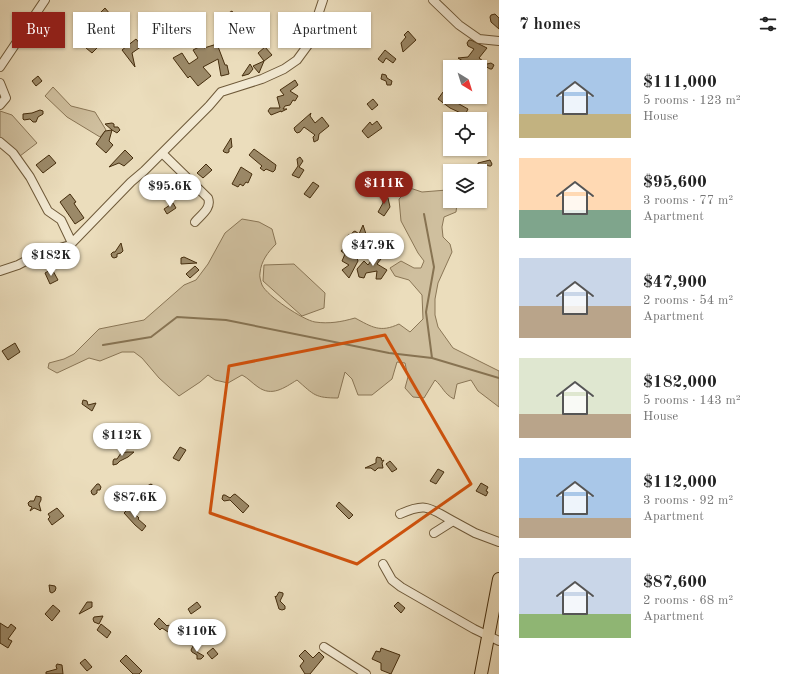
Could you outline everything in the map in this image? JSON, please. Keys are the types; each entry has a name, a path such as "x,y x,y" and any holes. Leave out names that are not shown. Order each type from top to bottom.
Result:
{"main road":[{"path":"481,674 494,638 499,579"}],"street":[{"path":"0,67 45,0"},
{"path":"0,271 18,266 37,255 72,243 209,106 221,92 262,79 284,69 296,60 308,45 323,0"},
{"path":"433,0 459,25 479,39 499,41"},
{"path":"0,83 6,98 0,105"},
{"path":"0,142 13,154 30,177 48,211 61,220 72,243"},
{"path":"162,153 208,198 208,208 195,222"},
{"path":"400,514 424,506 475,533 499,542"},
{"path":"434,533 453,521"},
{"path":"383,564 392,580 401,587 432,606 494,638"},
{"path":"324,647 366,674"}],"highlighted area":[{"path":"385,335 471,484 357,564 210,513 229,366"}],"shaded area":[{"path":"53,87 71,106 95,112 106,130 100,137 67,117 45,96"},
{"path":"0,111 12,115 37,143 20,156 0,137"},
{"path":"410,188 422,192 443,190 443,208 456,208 456,212 444,217 442,227 443,237 450,244 452,252 438,283 435,299 435,315 438,327 453,348 499,371 499,407 478,391 471,380 457,384 454,399 448,395 435,380 424,398 413,397 405,388 408,377 405,363 397,362 392,379 372,395 358,395 352,379 345,372 338,398 315,395 297,380 278,390 263,390 242,375 228,383 215,380 208,375 179,396 159,378 142,358 134,352 122,352 100,361 89,358 57,373 48,368 49,363 64,359 74,354 99,329 144,320 184,285 196,280 208,264 225,233 242,219 259,222 272,229 276,244 263,261 260,277 265,290 286,307 302,317 315,322 325,323 345,321 355,318 376,328 392,327 399,324 410,332 423,319 422,295 409,280 395,276 390,268 401,261 414,268 421,268 424,261 418,253 401,221 399,199"},
{"path":"294,264 325,293 324,308 302,316 263,281 264,265"}],"building":[{"path":"105,8 108,12 101,12"},
{"path":"495,14 499,18 499,29 491,22 491,15"},
{"path":"408,31 416,40 403,52 401,43 406,37 404,35"},
{"path":"136,39 138,41 139,48 132,53 135,67 122,50 125,48 130,48 130,44"},
{"path":"471,40 487,48 479,58 482,60 461,60 458,58 468,57 474,49 468,46 467,43"},
{"path":"214,45 214,48 219,48 225,65 227,65 229,74 221,76 218,59 203,67 211,76 198,86 190,76 188,78 173,58 182,53 189,64 198,58 193,50"},
{"path":"86,48 97,48 92,53"},
{"path":"266,48 272,55 264,61 258,53"},
{"path":"385,50 396,59 393,63 386,58 383,63 378,59"},
{"path":"264,61 259,73 253,66"},
{"path":"491,63 494,65 492,69 487,67 487,64"},
{"path":"250,64 253,69 249,74 242,76"},
{"path":"382,74 386,75 387,78 392,81 391,85 387,85 386,81 381,79"},
{"path":"38,76 42,81 36,86 32,81"},
{"path":"295,80 298,85 290,91 298,96 295,101 293,100 290,105 285,106 283,109 287,109 271,115 268,111 270,108 280,108 277,97 284,95 280,90"},
{"path":"443,92 443,103 438,99"},
{"path":"373,99 378,105 372,110 367,104"},
{"path":"445,104 459,104 468,109 466,112 459,112"},
{"path":"40,110 43,111 43,114 38,117 36,122 33,122 30,119 23,119 23,114"},
{"path":"311,113 310,116 315,123 322,117 329,126 319,134 318,140 314,142 313,137 315,135 304,127 297,133 294,128"},
{"path":"377,121 382,128 368,138 362,131 370,122 372,125"},
{"path":"105,124 114,124 114,127 118,127 120,130 117,133"},
{"path":"112,130 109,141 113,145 106,153 96,144 105,131"},
{"path":"231,138 232,147 229,149 229,152 224,152 223,151"},
{"path":"254,149 276,165 273,172 266,169 264,171 260,168 262,166 249,155"},
{"path":"125,150 133,158 124,166 119,163 109,167"},
{"path":"49,155 56,163 43,173 36,165"},
{"path":"300,157 303,161 299,167 304,170 299,178 292,175 298,166 297,159"},
{"path":"490,160 492,164 489,166 487,164 478,163"},
{"path":"206,164 212,170 203,178 197,173"},
{"path":"241,167 252,174 248,183 246,182 243,186 240,184 238,187 232,184"},
{"path":"313,182 319,186 310,198 304,194"},
{"path":"381,190 388,198 390,207 384,216 378,212 383,203"},
{"path":"70,194 76,202 74,203 75,205 84,218 75,224 60,202"},
{"path":"173,203 176,208 167,214 164,209"},
{"path":"363,225 366,234 369,234 371,237 362,244 359,249 349,253 357,258 358,261 349,278 342,270 349,265 342,261 345,254 341,251 348,243 348,235 351,235 355,231 359,234"},
{"path":"121,243 123,251 117,254 117,257 112,257 111,254 115,252"},
{"path":"379,250 385,254 377,264 387,270 381,279 376,279 377,271 366,273 364,278 359,277 357,269 364,261 368,265"},
{"path":"184,257 197,263 181,264 181,258"},
{"path":"195,266 199,270 190,278 186,274"},
{"path":"52,269 58,280 50,284 45,273"},
{"path":"15,343 20,352 8,360 2,351"},
{"path":"83,400 87,401 88,405 96,403 92,411 82,404"},
{"path":"180,447 186,450 179,461 173,458"},
{"path":"134,452 117,464 113,465 114,459 117,459 121,453"},
{"path":"377,457 381,458 382,461 384,460 382,463 383,468 378,468 375,471 371,468 365,468 376,463"},
{"path":"390,461 397,469 392,472 386,464"},
{"path":"438,469 444,472 436,484 430,481"},
{"path":"481,483 488,487 486,496 476,491"},
{"path":"97,484 101,487 100,490 97,490 97,493 94,495 91,491"},
{"path":"151,484 155,487 153,490 147,493 145,492 145,487"},
{"path":"235,494 249,506 243,513 230,500 224,501 222,499 223,495 230,498"},
{"path":"36,496 41,497 39,504 41,511 34,508 30,511 32,507 29,506 28,503 30,501 34,501"},
{"path":"339,502 353,515 349,519 336,506"},
{"path":"57,508 64,516 52,525 48,519 50,517 48,514"},
{"path":"129,508 146,526 142,531 124,513"},
{"path":"49,585 55,586 56,588 52,593 50,592"},
{"path":"279,592 283,593 280,601 285,606 285,609 282,610 279,609 275,596 276,597"},
{"path":"87,602 92,602 92,607 79,614"},
{"path":"197,602 201,607 191,614 188,609"},
{"path":"398,602 405,608 401,613 394,606"},
{"path":"53,605 60,611 52,621 45,614"},
{"path":"103,616 99,624 94,622 94,617"},
{"path":"159,618 167,626 168,625 175,630 171,631 173,632 171,634 162,628 160,630 154,624"},
{"path":"0,623 8,628 11,624 16,628 8,639 12,641 8,648 0,643"},
{"path":"101,624 111,632 107,638 97,630"},
{"path":"193,646 197,648 197,652 204,656 201,659 197,659 197,655 192,652 191,650"},
{"path":"213,648 218,654 212,659 207,653"},
{"path":"381,648 400,655 391,674 381,670 381,663 372,659 376,651 380,652"},
{"path":"305,650 313,658 319,652 324,657 310,674 305,674 300,666 304,661 299,656"},
{"path":"126,655 142,671 139,674 133,674 120,661"},
{"path":"85,659 92,667 87,671 80,663"},
{"path":"57,664 62,665 63,674 46,674 46,672 57,669"}],"waterway":[{"path":"424,214 434,267 426,312 432,358"},
{"path":"103,345 151,337 177,317 226,320 389,353 432,358 499,378"}]}
